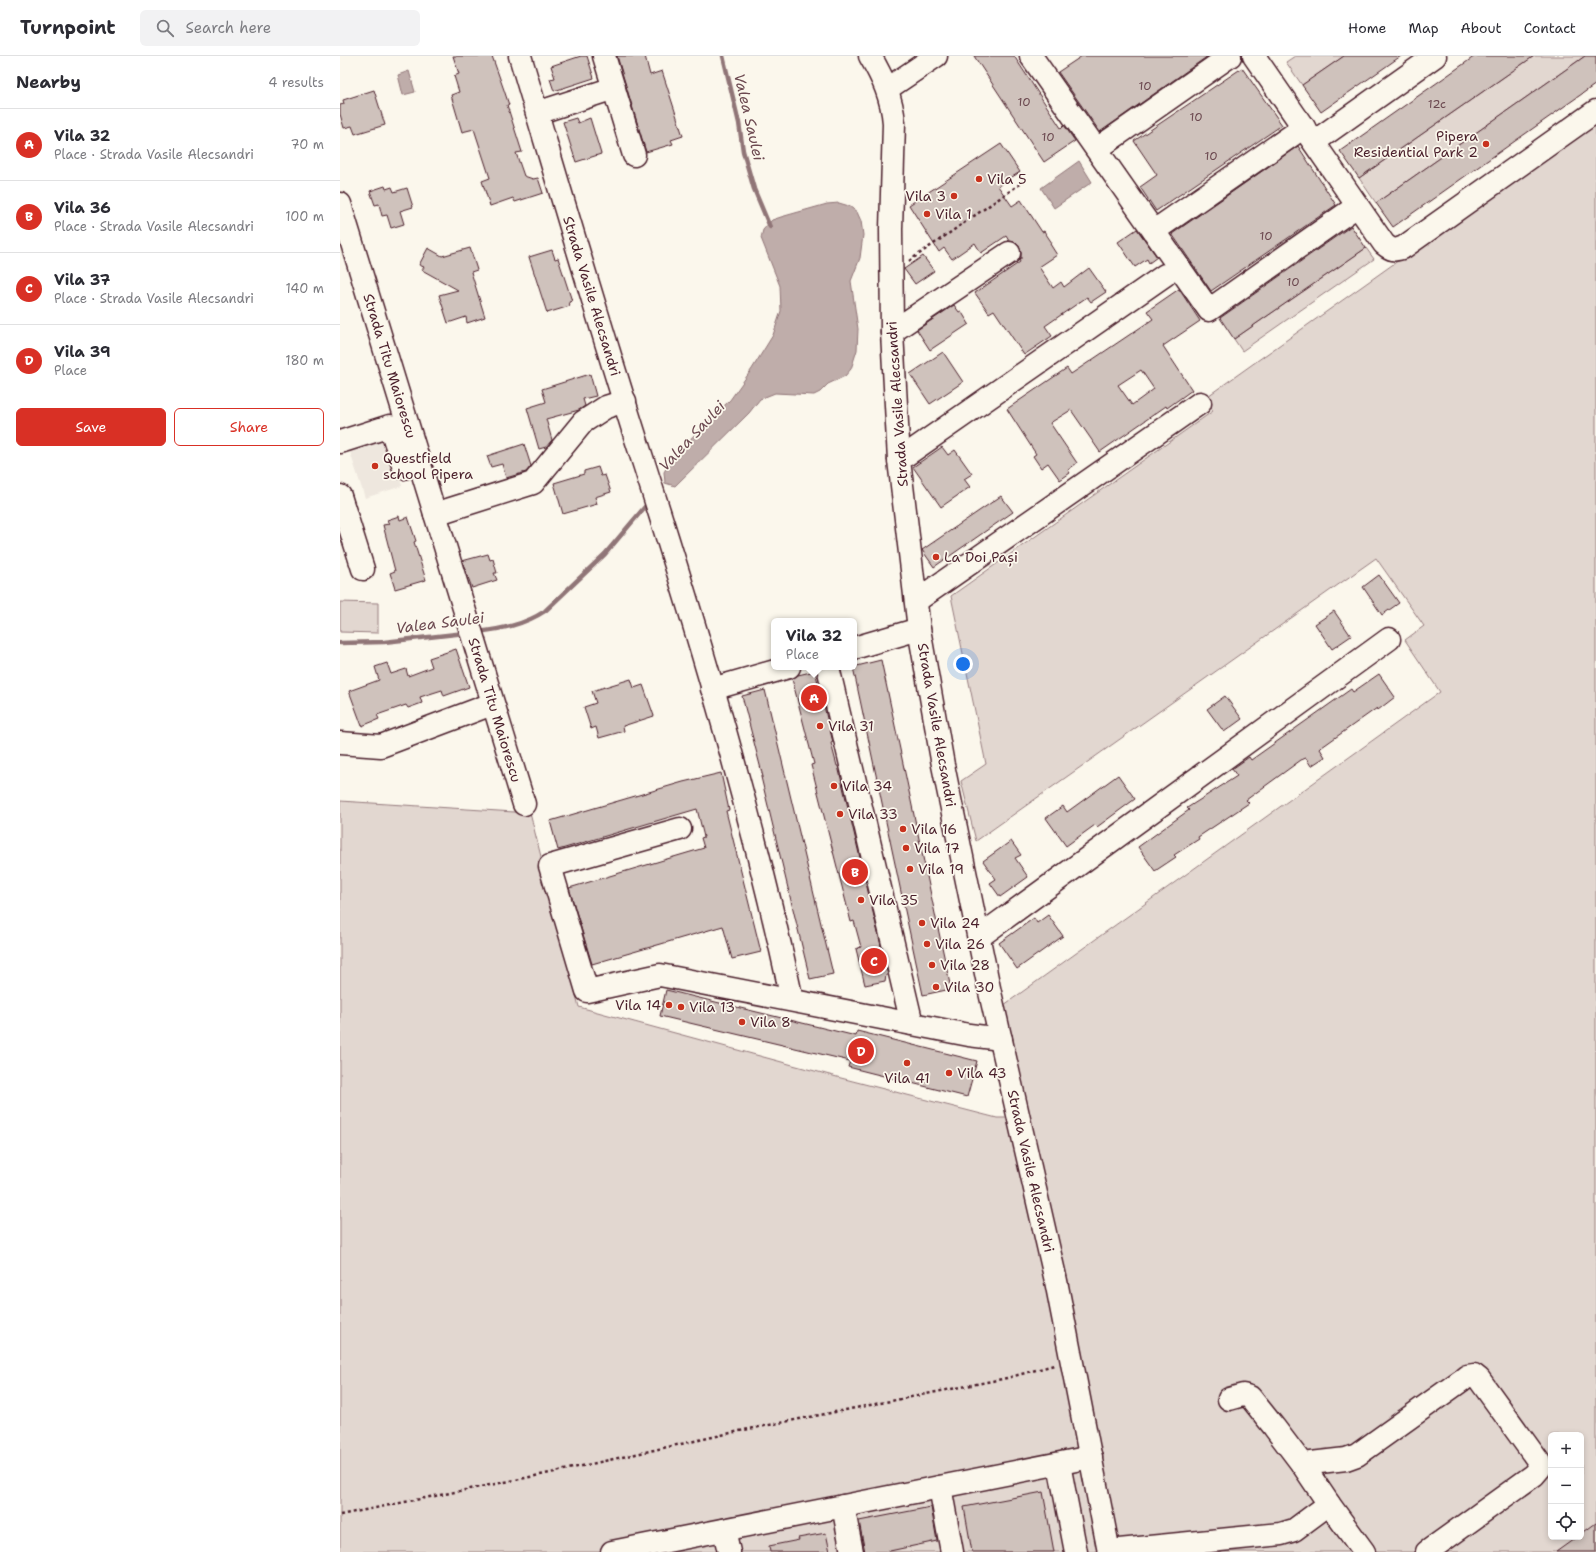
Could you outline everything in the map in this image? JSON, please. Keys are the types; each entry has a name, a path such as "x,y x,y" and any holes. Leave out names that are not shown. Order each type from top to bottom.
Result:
{"street":[{"name":"Strada Vasile Alecsandri","path":"520,56 732,754 754,837 792,1000"},
{"path":"604,56 634,154"},
{"name":"Strada Vasile Alecsandri","path":"870,56 887,89 893,108 891,265 892,332 899,460 920,629 943,765 978,937 1056,1280 1109,1551"},
{"path":"887,89 936,56"},
{"path":"1097,149 1230,56"},
{"path":"1254,56 1384,244 1396,250 1404,247 1596,111"},
{"path":"1154,231 1435,56"},
{"path":"1038,58 1097,149 1209,310 1357,206"},
{"path":"537,113 614,88"},
{"name":"Strada Titu Maiorescu","path":"340,204 492,704 524,804"},
{"path":"892,332 1008,253"},
{"path":"899,460 1165,275"},
{"path":"434,514 532,483 583,422 606,407 625,402"},
{"path":"916,601 1200,403"},
{"path":"340,442 390,426 404,468 419,463"},
{"path":"340,496 363,568"},
{"path":"857,647 920,629"},
{"path":"978,937 1389,639"},
{"path":"712,689 778,670"},
{"path":"829,670 912,1024"},
{"path":"340,743 381,746 492,704"},
{"path":"680,829 550,866 586,991 660,975 969,1035 1001,1039"},
{"path":"1302,1464 1346,1459 1358,1455 1467,1376 1474,1376 1479,1379 1539,1462 1540,1468 1534,1475 1427,1552"},
{"path":"1229,1399 1243,1395 1250,1397 1302,1464 1364,1552"},
{"path":"612,1552 1091,1457"},
{"path":"1059,1464 1076,1552"},
{"path":"940,1487 952,1552"},
{"path":"1109,1551 1281,1534 1294,1530 1329,1504"},
{"path":"843,1506 852,1552"},
{"path":"724,1530 729,1552"}],"path":[{"path":"891,265 904,264 1023,182"},
{"path":"340,1516 555,1472 744,1430 1007,1378 1072,1360"}],"shaded area":[{"path":"1295,56 1344,56 1302,85 1286,62"},
{"path":"1534,56 1585,56 1376,203 1359,178"},
{"path":"409,71 415,92 403,95 398,75"},
{"path":"1596,120 1596,1552 340,1552 340,801 530,813 579,1007 837,1077 997,1118 1030,1118 1004,1005 1440,692 1405,640 1424,626 1376,558 976,841 961,781 986,764 951,596 1213,411 1205,398"},
{"path":"1079,161 1092,182 1054,208 1041,188"},
{"path":"839,203 849,206 857,212 861,221 863,235 860,258 851,281 858,329 857,350 851,369 845,376 828,384 820,392 814,395 775,393 760,399 749,413 675,486 665,483 664,472 674,455 730,400 752,369 773,335 781,311 780,286 761,238 763,230 772,220 827,204"},
{"path":"1366,248 1374,259 1242,351 1234,339"},
{"name":"Questfield school Pipera","path":"385,434 402,486 365,498 348,446"},
{"path":"340,602 378,603 378,633 340,632"}],"building":[{"path":"453,56 492,56 509,105 507,105 522,152 516,153 524,176 533,179 538,178 543,193 515,202 513,198 490,206 482,181 490,178 474,129 462,132 451,95 459,92 454,76 459,74"},
{"path":"581,56 587,56 594,78 554,91 550,79 555,78 551,66"},
{"path":"617,56 645,56 650,75 662,71 683,136 671,140 673,144 646,152"},
{"path":"974,56 1014,56 1061,128 1064,125 1075,141 1044,162"},
{"path":"1082,56 1208,56 1100,132 1058,72"},
{"name":"Pipera Residential Park 2","path":"1344,56 1401,56 1321,112 1302,85"},
{"name":"Pipera Residential Park 2","path":"1475,56 1534,56 1359,178 1340,151"},
{"name":"Pipera Residential Park 2","path":"1585,56 1596,56 1596,84 1393,227 1376,203"},
{"path":"1242,68 1282,125 1156,211 1140,187 1157,175 1134,141"},
{"path":"374,90 385,125 355,134 352,126 344,128 340,114 340,105 344,104 343,100"},
{"path":"576,118 578,123 590,118 601,154 576,162 563,122"},
{"path":"1001,144 1020,172 998,186 1012,206 1021,200 1042,232 1044,231 1052,243 1050,244 1057,255 1039,267 1053,288 1061,282 1064,287 1089,268 1106,292 1091,302 1087,297 1045,326 1052,336 1024,355 994,310 989,313 975,293 1020,262 1019,260 1021,259 1021,253 1019,246 1015,242 1009,241 1006,236 981,253 975,243 952,259 944,248 939,252 909,205"},
{"path":"1298,146 1336,205 1211,291 1172,234"},
{"path":"385,186 386,189 392,187 394,192 407,188 413,207 400,211 404,224 391,228 387,215 382,216 379,204 375,205 370,191"},
{"path":"1351,226 1366,248 1234,339 1220,318"},
{"path":"1137,229 1157,257 1149,263 1147,259 1135,267 1118,242"},
{"path":"428,248 442,256 470,248 477,270 471,272 485,317 467,323 466,317 448,323 439,295 458,290 422,270 424,267 419,265"},
{"path":"552,250 555,259 558,258 572,301 569,302 570,306 547,313 529,257"},
{"path":"923,256 934,271 915,284 904,269"},
{"path":"1179,289 1200,321 1163,346 1192,390 1167,408 1166,406 1100,452 1071,410 1050,423 1077,463 1068,470 1070,473 1060,480 1048,463 1041,468 1033,456 1036,454 1007,409 1067,368 1071,374 1153,319 1147,311","holes":["1141,370 1154,389 1132,405 1118,385"]},
{"path":"954,305 959,312 961,311 969,324 930,350 917,330"},
{"path":"943,352 963,382 930,404 910,374"},
{"path":"590,374 596,396 583,399 585,406 579,410 546,419 552,440 546,447 539,449 527,408 546,402 542,389"},
{"path":"524,444 531,466 526,472 506,478 502,464 491,467 487,456"},
{"path":"942,447 948,455 955,450 972,474 964,479 970,487 941,507 913,467"},
{"path":"598,467 601,476 605,475 611,492 595,497 597,504 563,514 554,483 584,474 584,471"},
{"path":"1001,496 1013,512 934,567 922,550"},
{"path":"399,516 400,520 408,517 426,580 395,589 390,573 395,571 383,525 389,524 387,520"},
{"path":"488,554 490,560 493,559 497,573 494,573 497,580 472,588 462,561"},
{"path":"1379,575 1399,603 1382,615 1363,587"},
{"path":"1334,611 1351,636 1332,649 1315,624"},
{"path":"456,649 469,687 444,696 442,690 420,697 422,703 408,708 406,705 377,715 379,719 362,726 349,691 379,680 375,667 387,663 391,674 406,669 408,676 432,667 429,658"},
{"path":"881,660 951,989 923,995 854,670 857,670 857,666"},
{"path":"815,671 833,742 831,743 838,766 888,975 886,975 885,981 865,985 856,949 861,947 854,921 851,922 811,765 814,764 792,679 798,675"},
{"path":"1379,674 1395,697 1322,747 1320,749 1325,757 1311,766 1306,758 1301,760 1246,800 1249,803 1198,837 1199,839 1174,855 1176,857 1155,871 1138,847 1189,810 1187,808 1237,776 1232,769 1249,757 1251,760 1351,689 1353,692"},
{"path":"631,679 634,688 643,685 654,716 623,726 624,731 599,738 596,727 591,729 584,707 596,703 592,691"},
{"path":"765,690 833,974 810,979 761,777 763,777 742,696"},
{"path":"1225,696 1242,719 1224,732 1207,709"},
{"path":"721,773 729,810 726,811 761,952 732,959 723,926 592,964 569,888 704,848 701,838 704,837 697,809 558,850 550,821 683,782"},
{"path":"1118,775 1135,799 1097,827 1095,825 1066,846 1046,818 1063,806 1067,812"},
{"path":"1011,841 1021,855 1015,858 1028,877 1000,897 990,883 996,879 983,861"},
{"path":"1048,915 1063,936 1017,969 999,943 1034,918 1037,923"},
{"path":"666,990 856,1036 857,1031 977,1061 967,1097 848,1067 850,1061 660,1016"},
{"path":"1043,1492 1054,1552 972,1552 964,1507"},
{"path":"931,1507 937,1541 885,1552 865,1552 859,1521"},
{"path":"1596,1523 1596,1552 1556,1552 1573,1540 1584,1540 1584,1532"},
{"path":"826,1533 830,1552 770,1552 769,1546 799,1540 798,1538"}],"waterway":[{"name":"Valea Saulei","path":"723,56 739,123 743,151 754,189 770,227"},
{"name":"Valea Saulei","path":"477,632 512,626 529,620 545,611 605,554 649,502"},
{"name":"Valea Saulei","path":"340,643 384,642 465,633"}],"place":[{"name":"Pipera Residential Park 2","path":"1486,144"},
{"name":"Vila 5","path":"979,179"},
{"name":"Vila 3","path":"954,196"},
{"name":"Vila 1","path":"927,214"},
{"name":"Questfield school Pipera","path":"375,466"},
{"name":"La Doi Pași","path":"936,557"},
{"name":"Vila 32","path":"814,698"},
{"name":"Vila 31","path":"820,726"},
{"name":"Vila 34","path":"834,786"},
{"name":"Vila 33","path":"840,814"},
{"name":"Vila 16","path":"903,829"},
{"name":"Vila 17","path":"906,848"},
{"name":"Vila 19","path":"910,869"},
{"name":"Vila 36","path":"855,872"},
{"name":"Vila 35","path":"861,900"},
{"name":"Vila 24","path":"922,923"},
{"name":"Vila 26","path":"927,944"},
{"name":"Vila 37","path":"874,961"},
{"name":"Vila 28","path":"932,965"},
{"name":"Vila 30","path":"936,987"},
{"name":"Vila 14","path":"669,1005"},
{"name":"Vila 13","path":"681,1007"},
{"name":"Vila 8","path":"742,1022"},
{"name":"Vila 39","path":"861,1051"},
{"name":"Vila 41","path":"907,1063"},
{"name":"Vila 43","path":"949,1073"}]}
